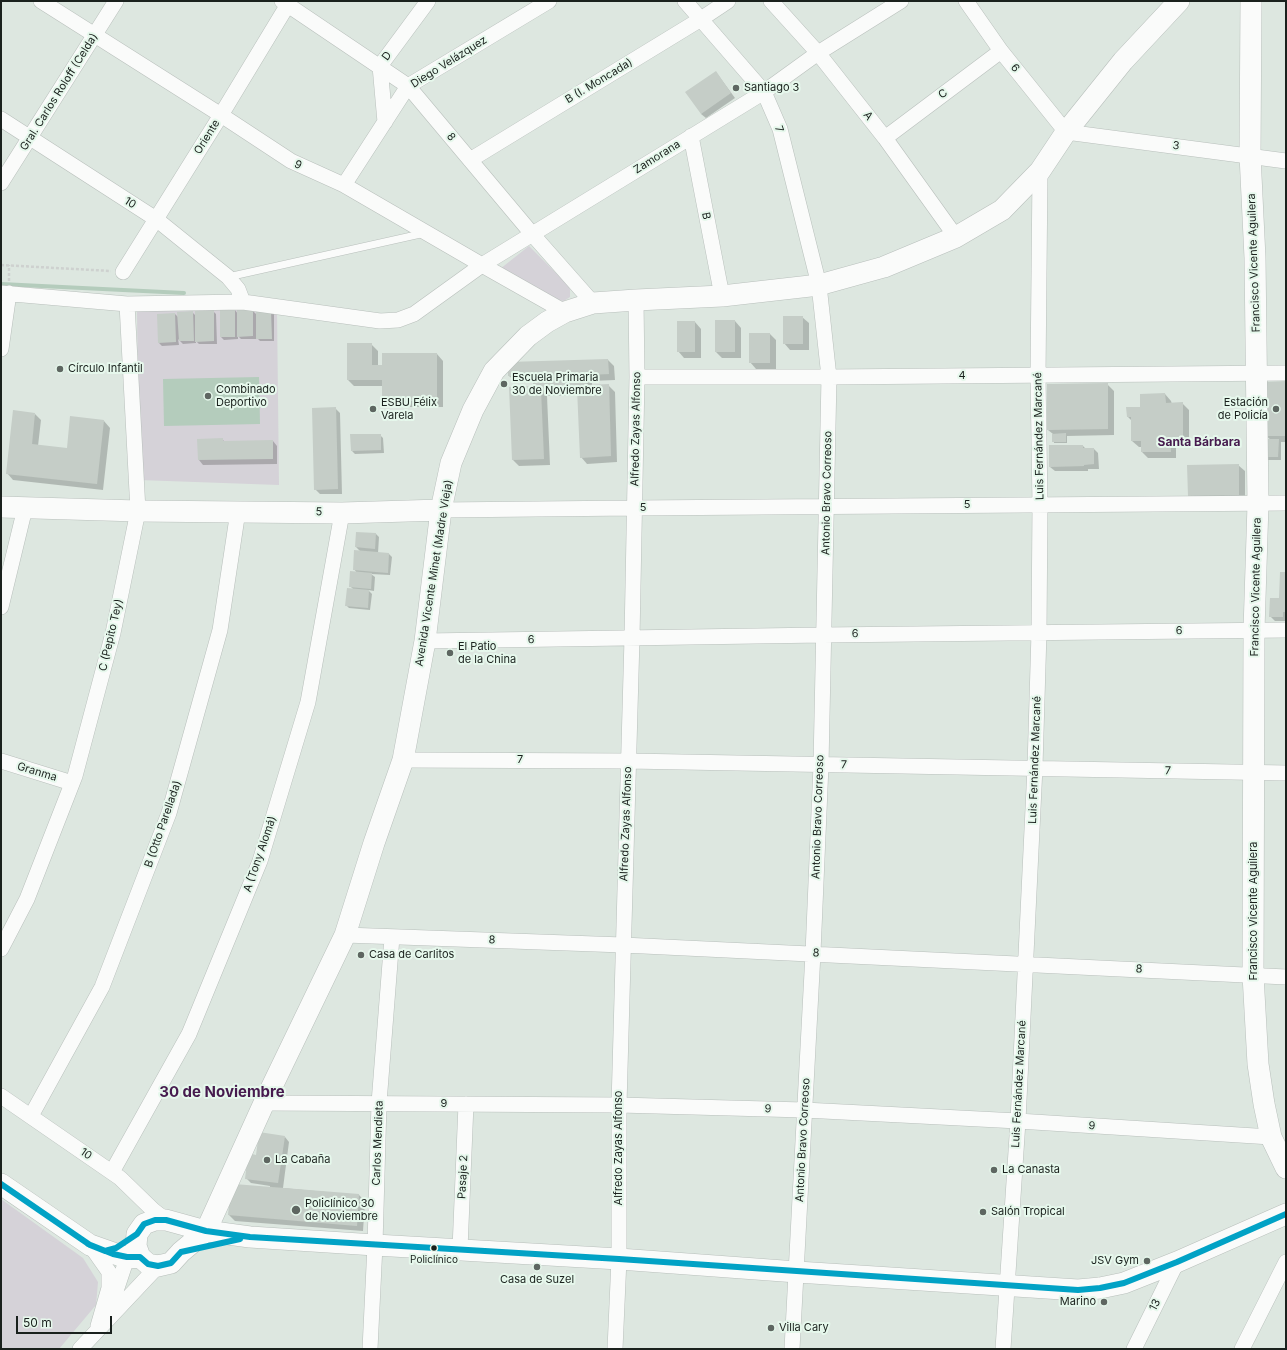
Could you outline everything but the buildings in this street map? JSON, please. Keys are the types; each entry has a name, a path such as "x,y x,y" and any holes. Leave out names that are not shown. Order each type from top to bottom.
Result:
{"main road":[{"name":"Avenida Vicente Minet (Madre Vieja)","path":"206,1231 264,1103 345,935 402,760 425,641 441,510 451,463 473,410 494,371 528,336 547,322 565,312 593,303 722,296 819,285 884,268 956,237 1002,210 1040,171 1066,132 1123,61 1179,1"},
{"name":"Francisco Vicente Aguilera","path":"1251,1 1250,155 1255,258 1258,504 1254,630 1253,975 1258,1064 1271,1138 1286,1168"},
{"name":"5","path":"1,506 138,511 342,513 441,510"},
{"path":"1,1184 98,1248 142,1260"},
{"name":"10","path":"98,1248 116,1248 137,1234 144,1224 154,1220 166,1220 206,1231 250,1237 619,1259 1078,1290 1100,1288 1124,1283 1177,1262 1286,1214"},
{"name":"10","path":"142,1260 172,1263 181,1252 182,1239 177,1227 166,1220"},
{"path":"181,1252 206,1231"},
{"path":"137,1234 136,1246 142,1260"},
{"name":"10","path":"181,1252 250,1237"}],"street":[{"name":"9","path":"41,1 291,161 344,185 482,266 565,312"},
{"name":"Gral. Carlos Roloff (Celda)","path":"1,183 116,1"},
{"name":"D","path":"385,122 380,66 428,1"},
{"name":"Diego Velázquez","path":"344,185 408,86 549,1"},
{"name":"7","path":"685,1 764,92 780,129 819,285"},
{"name":"B (I. Moncada)","path":"470,160 728,1"},
{"name":"A","path":"771,1 818,53 885,138 956,237"},
{"name":"Zamorana","path":"244,302 380,321 398,320 414,314 482,266 764,92 818,53 901,1"},
{"name":"6","path":"966,1 1001,51 1066,132"},
{"name":"8","path":"286,2 408,86 533,235 593,303"},
{"name":"Oriente","path":"122,272 221,115 286,2"},
{"name":"C","path":"885,138 1001,51"},
{"name":"10","path":"1,120 156,219 228,277 238,289 244,302"},
{"name":"3","path":"1066,132 1250,155 1286,161"},
{"name":"B","path":"691,136 722,296"},
{"name":"Luis Fernández Marcané","path":"1003,1349 1018,1121 1035,767 1039,632 1040,505 1038,376 1040,171"},
{"name":"Antonio Bravo Correoso","path":"792,1349 813,953 821,764 829,377 819,285"},
{"path":"1,349 5,293 127,304 244,302"},
{"name":"Alfredo Zayas Alfonso","path":"615,1349 619,1259 619,1105 632,638 637,377 636,300"},
{"name":"C (Pepito Tey)","path":"1,949 27,899 72,782 113,633 138,511 127,304"},
{"name":"4","path":"637,377 1038,376 1286,373"},
{"name":"5","path":"441,510 1286,503"},
{"path":"1,607 25,508"},
{"name":"B (Otto Parellada)","path":"31,1116 102,987 168,813 220,630 238,512"},
{"name":"A (Tony Alomá)","path":"112,1172 189,1034 260,861 308,702 342,513"},
{"name":"6","path":"425,641 1286,630"},
{"name":"7","path":"402,760 628,761 1035,767 1254,773 1286,772"},
{"name":"Granma","path":"1,761 72,782"},
{"name":"8","path":"345,935 623,944 1286,977"},
{"name":"Carlos Mendieta","path":"370,1349 379,1104 392,937"},
{"name":"10","path":"1,1096 120,1178 153,1210 166,1220"},
{"name":"9","path":"264,1103 619,1105 804,1110 1018,1121 1271,1138"},
{"name":"Pasaje 2","path":"460,1249 466,1104"},
{"path":"97,1330 109,1288 109,1272 98,1248"},
{"path":"108,1319 119,1278 142,1260"},
{"path":"80,1349 108,1319 142,1260"},
{"name":"13","path":"1134,1349 1177,1262"},
{"path":"1242,1349 1286,1262"}],"lane":[{"path":"228,277 427,233"}],"path":[{"path":"1,265 122,272"}],"shaded area":[{"path":"529,246 569,286 570,297 564,301 551,299 500,269"},
{"name":"Combinado Deportivo","path":"277,309 279,485 139,480 137,311"},
{"path":"259,377 260,424 164,426 163,379"},
{"path":"1,1199 83,1258 98,1282 96,1305 59,1349 1,1349"}],"waterway":[{"path":"1,284 184,293"}],"transit line":[{"path":"1,1184 90,1245 105,1251 116,1248 137,1234 144,1224 155,1220 166,1220 206,1231 250,1237 619,1259 1078,1290 1100,1288 1124,1283 1177,1262 1286,1214"},
{"path":"88,1244 113,1254 127,1257 140,1257 148,1264 158,1266 171,1263 181,1252 240,1239"}],"place":[{"name":"Santiago 3","path":"736,88"},
{"name":"Círculo Infantil","path":"60,369"},
{"name":"Escuela Primaria 30 de Noviembre","path":"504,384"},
{"name":"Combinado Deportivo","path":"208,396"},
{"name":"ESBU Félix Varela","path":"373,409"},
{"name":"Estación de Policía","path":"1276,409"},
{"name":"El Patio de la China","path":"450,653"},
{"name":"Casa de Carlitos","path":"361,955"},
{"name":"La Cabaña","path":"267,1160"},
{"name":"La Canasta","path":"994,1170"},
{"name":"Policlínico 30 de Noviembre","path":"296,1210"},
{"name":"Salón Tropical","path":"983,1212"},
{"name":"Policlínico","path":"434,1248"},
{"name":"JSV Gym","path":"1147,1261"},
{"name":"Casa de Suzel","path":"537,1267"},
{"name":"Marino","path":"1104,1302"},
{"name":"Villa Cary","path":"771,1328"}],"district":[{"name":"Santa Bárbara","path":"1199,442"},
{"name":"30 de Noviembre","path":"222,1092"}]}
